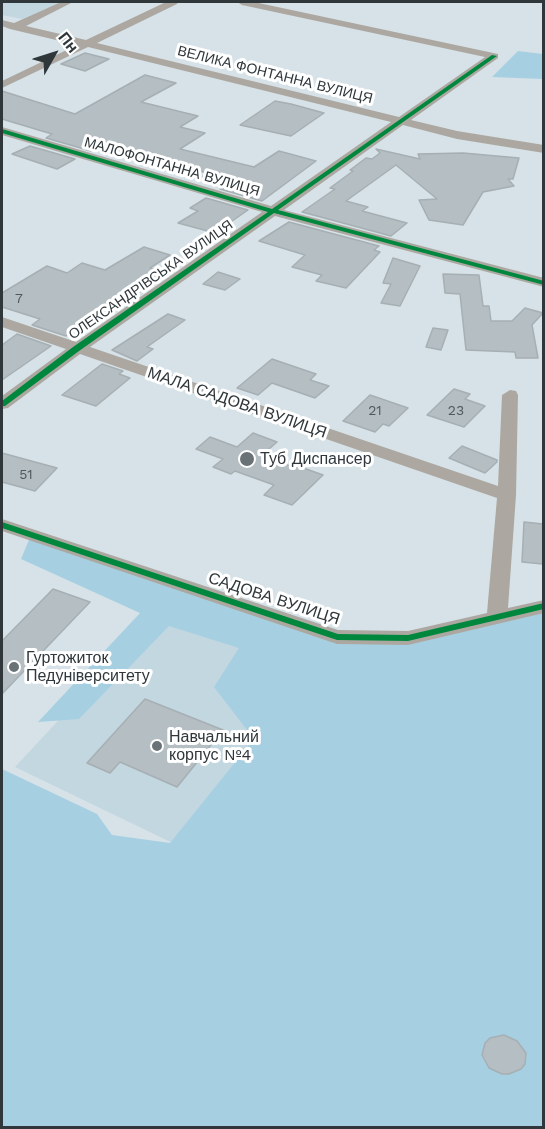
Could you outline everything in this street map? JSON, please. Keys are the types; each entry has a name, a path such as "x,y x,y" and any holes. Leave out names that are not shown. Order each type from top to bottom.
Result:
{"street":[{"path":"14,27 68,2"},
{"path":"2,85 173,2"},
{"name":"ОЛЕКСАНДРІВСЬКА ВУЛИЦЯ","path":"2,404 76,349 494,56 242,2"},
{"name":"ВЕЛИКА ФОНТАННА ВУЛИЦЯ","path":"2,23 458,135 543,149"},
{"name":"МАЛОФОНТАННА ВУЛИЦЯ","path":"2,131 273,211 543,283"},
{"name":"МАЛА САДОВА ВУЛИЦЯ","path":"2,322 507,495"},
{"path":"497,617 507,495 510,395"},
{"name":"САДОВА ВУЛИЦЯ","path":"2,525 337,637 408,638 543,606"}],"shaded area":[{"path":"2,2 61,2 22,19 2,15"},
{"path":"518,51 543,54 543,79 492,77"},
{"path":"31,535 337,637 408,638 543,606 543,1127 2,1128 2,769 97,814 112,835 170,843 254,739 214,687 239,648 169,626 79,719 38,722 140,613 21,559"},
{"path":"165,606 333,678 183,848 15,767"}],"building":[{"path":"85,53 109,59 85,71 61,64"},
{"path":"145,75 176,83 141,102 198,116 180,127 205,133 180,149 254,167 279,151 316,161 262,201 220,189 225,185 199,179 207,173 101,145 91,151 46,138 52,134 2,119 2,91 75,114"},
{"path":"275,101 324,113 291,136 240,125"},
{"path":"30,146 75,159 57,169 12,154"},
{"path":"376,149 420,159 418,154 463,153 519,158 513,179 508,179 514,186 483,192 463,225 429,220 419,200 437,199 396,165 346,201 368,207 362,211 407,223 391,236 302,212 335,189 330,188 353,171 350,170 366,158 372,159 380,153"},
{"path":"206,198 248,210 215,233 178,223 198,211 190,208"},
{"path":"289,222 379,246 374,250 380,252 346,288 316,281 322,275 292,267 305,255 259,241"},
{"path":"144,247 170,255 150,268 161,272 127,293 124,292 76,325 80,326 66,336 32,325 40,319 2,307 2,293 47,266 67,273 82,263 105,270"},
{"path":"393,258 420,266 400,306 381,303 391,284 383,283"},
{"path":"218,272 240,279 225,290 203,284"},
{"path":"443,274 479,275 483,306 489,306 491,321 512,321 525,308 543,313 532,325 538,358 516,358 515,352 466,350 460,294 445,293"},
{"path":"168,314 185,320 147,347 153,349 137,361 112,350"},
{"path":"433,328 448,330 441,350 426,347"},
{"path":"17,334 51,346 2,380 2,345"},
{"path":"272,359 316,374 310,380 329,386 315,398 272,383 258,395 237,388"},
{"path":"102,364 123,371 119,374 130,378 96,406 62,395"},
{"path":"454,389 470,394 465,399 485,406 464,427 427,415"},
{"path":"370,395 408,408 389,426 383,424 375,432 343,421"},
{"path":"253,433 277,442 262,455 323,475 292,505 264,495 274,485 235,471 231,474 213,467 223,459 196,449 210,437 237,447"},
{"path":"462,446 497,460 497,462 485,473 449,458"},
{"path":"2,453 57,468 35,491 2,482"},
{"path":"524,522 543,524 543,564 522,562"},
{"name":"Гуртожиток Педуніверситету","path":"53,589 90,602 2,694 2,641"},
{"name":"Навчальний корпус №4","path":"145,699 223,730 177,787 120,762 110,773 87,763"},
{"path":"504,1035 517,1041 526,1053 525,1064 521,1069 509,1074 502,1074 489,1068 482,1055 485,1043 490,1038"}],"cycle path":[{"path":"2,404 76,349 494,56"},
{"path":"2,131 273,211 544,283"},
{"path":"2,525 337,637 408,638 544,606"}],"place":[{"name":"Туб Диспансер","path":"247,459"},
{"name":"Гуртожиток Педуніверситету","path":"14,667"},
{"name":"Навчальний корпус №4","path":"157,746"}]}
